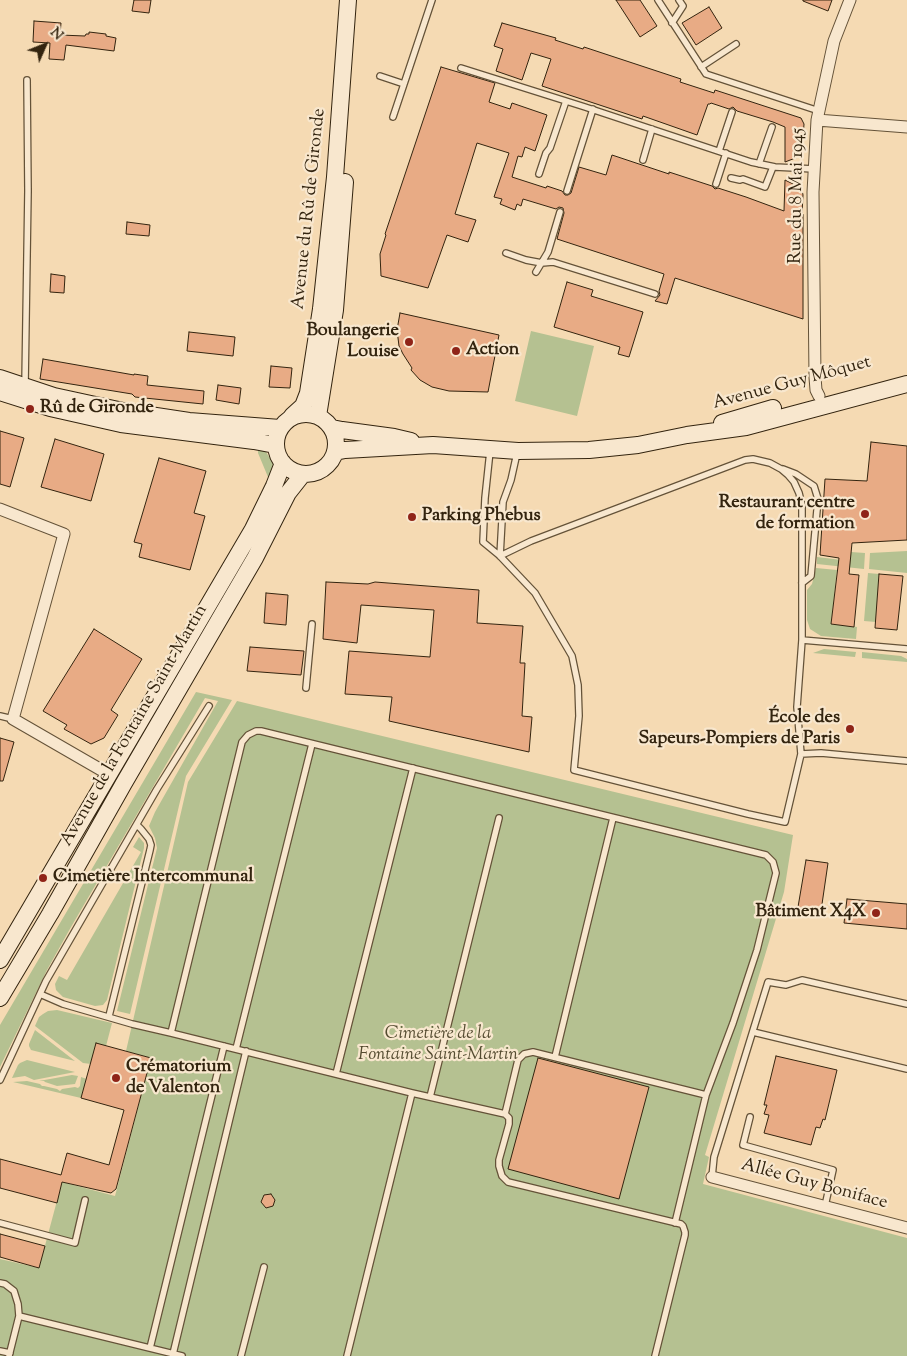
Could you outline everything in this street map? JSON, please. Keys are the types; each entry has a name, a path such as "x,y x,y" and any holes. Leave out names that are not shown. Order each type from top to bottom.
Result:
{"main road":[{"name":"Avenue du Rû de Gironde","path":"292,416 303,406 308,393 321,309 335,177 348,0"},
{"name":"Avenue du Rû de Gironde","path":"318,416 335,310 358,0"},
{"name":"Avenue Guy Môquet","path":"687,435 740,417 907,374"},
{"path":"0,378 54,396 124,411 189,421 280,428"},
{"name":"Avenue Guy Môquet","path":"335,452 433,446 518,451 589,450 638,445 687,435 746,427 907,384"},
{"path":"0,392 50,408 121,424 276,445"},
{"path":"309,414 318,416 332,428 335,436 335,452 326,466 319,471 303,474 295,472 283,463 278,455 276,436 285,421 292,416 309,414"},
{"name":"Avenue Guy Môquet","path":"332,428 394,437 433,446"},
{"name":"Avenue de la Fontaine Saint-Martin","path":"0,998 91,842 117,779 253,529 283,463"},
{"name":"Avenue de la Fontaine Saint-Martin","path":"0,960 75,833 117,779 255,558 288,493 303,474"},
{"path":"75,833 91,842"}],"street":[{"name":"Rue du 8 Mai 1945","path":"819,396 814,377 813,192 818,116 834,41 850,0"},
{"path":"818,116 867,125 907,127"},
{"path":"0,509 64,534 13,719 117,779"},
{"name":"Allée Guy Boniface","path":"712,1177 907,1228"}],"lane":[{"path":"393,117 432,0"},
{"path":"658,0 706,74 818,116"},
{"path":"672,22 683,6 679,0"},
{"path":"701,66 736,44"},
{"path":"461,68 759,164 773,167 814,169"},
{"path":"380,76 404,84"},
{"path":"25,386 28,191 27,80"},
{"path":"539,174 566,101"},
{"path":"567,191 593,109"},
{"path":"719,151 732,112"},
{"path":"759,164 772,127"},
{"path":"643,160 652,128"},
{"path":"716,184 726,153"},
{"path":"732,178 743,179 765,187 773,167"},
{"path":"536,272 548,252 560,212"},
{"path":"506,253 526,260 553,262 655,294"},
{"path":"490,449 483,542 500,556 535,592 572,656 578,685 579,716 574,770 785,822 802,754 797,707 802,640 802,505 794,482 780,469"},
{"path":"500,556 503,502 518,451"},
{"path":"500,556 531,541 745,460 753,459 761,460 796,474 814,486 818,499 811,576 802,583"},
{"path":"306,688 312,624"},
{"path":"802,640 907,650"},
{"path":"0,1080 40,994 157,789 209,706"},
{"path":"0,716 13,719"},
{"path":"171,1033 242,742 250,733 261,731 766,855 770,858 776,873 757,950 733,1023 706,1095 675,1222"},
{"path":"236,1049 312,744"},
{"path":"802,754 821,753 907,761"},
{"path":"336,1074 413,768"},
{"path":"430,1097 499,818"},
{"path":"555,1057 613,818"},
{"path":"109,1016 151,845 142,829 136,825"},
{"path":"712,1177 714,1157 768,982 786,986 802,980 907,1004"},
{"path":"40,994 63,1004 132,1024 504,1114 509,1121 499,1166 502,1176 508,1182 675,1222 685,1229 655,1356"},
{"path":"753,1032 907,1069"},
{"path":"150,1348 224,1046"},
{"path":"172,1354 246,1051"},
{"path":"504,1114 518,1060 533,1052 706,1095"},
{"path":"347,1356 412,1093"},
{"path":"750,1117 743,1145 833,1170 825,1206"},
{"path":"0,1223 75,1243 85,1200"},
{"path":"241,1356 264,1267"},
{"path":"0,1283 5,1284 14,1291 19,1316 10,1355 0,1351"},
{"path":"19,1316 182,1356"}],"green space":[{"path":"531,331 594,346 577,416 515,401"},
{"path":"258,448 266,452 273,463 272,479 268,477 258,453"},
{"path":"907,551 907,573 869,569 870,553"},
{"path":"851,552 865,553 864,569 817,564 817,557 850,561"},
{"path":"816,568 837,570 831,624 857,627 856,639 821,636 810,629 807,620 807,590 812,584"},
{"path":"868,573 879,574 876,622 864,621"},
{"path":"824,649 856,652 855,657 813,653"},
{"path":"862,652 901,656 907,659 907,662 862,658"},
{"path":"196,692 232,700 186,776 130,1014 117,1011 157,848 155,838 149,826 155,812 218,701 205,698 47,970 0,1067 0,1025"},
{"name":"Cimetière de la Fontaine Saint-Martin","path":"237,701 793,835 784,892 705,1155 709,1157 703,1184 907,1238 907,1356 0,1356 0,1259 39,1268 62,1182 115,1196 151,1058 126,1051 188,782"},
{"path":"139,837 144,843 144,848 107,1000 103,1005 95,1006 63,997 56,990 55,984 59,976 67,980 141,852 133,847"},
{"path":"57,1010 112,1023 106,1046 91,1064 83,1063 35,1026 39,1017 43,1014 48,1011"},
{"path":"35,1030 75,1061 31,1050 29,1044"},
{"path":"27,1060 75,1072 34,1080 25,1076 12,1078 18,1065"},
{"path":"72,1075 78,1076 75,1084 57,1086 39,1081"},
{"path":"81,1077 87,1079 81,1098 13,1082 27,1081 60,1091 62,1089 78,1088"}],"building":[{"path":"134,0 151,0 149,13 132,11"},
{"path":"616,0 640,0 657,26 640,37"},
{"path":"803,0 832,0 828,11"},
{"path":"709,7 722,28 696,45 682,23"},
{"path":"34,21 61,23 60,35 85,36 89,32 106,34 106,36 116,38 114,51 66,45 64,60 49,59 50,43 33,42"},
{"path":"502,23 556,38 555,40 583,49 584,47 681,79 680,82 714,93 715,90 801,118 804,124 802,153 798,157 785,162 785,127 737,111 733,107 729,109 711,103 708,104 697,135 643,116 642,119 542,86 551,59 531,53 522,80 496,71 503,49 494,46"},
{"path":"441,67 495,83 489,102 510,109 512,103 547,115 535,151 525,147 522,157 518,156 512,177 562,191 565,195 571,193 579,167 606,175 612,155 712,186 715,189 718,188 746,197 784,211 785,180 797,186 802,190 803,195 803,319 675,278 667,304 655,301 660,295 659,291 664,274 557,239 564,213 563,208 559,207 556,209 523,199 521,206 517,204 515,210 500,204 502,199 494,197 509,153 477,143 455,214 476,220 468,242 447,235 428,288 381,276 380,254 385,234"},
{"path":"127,222 150,225 149,236 126,234"},
{"path":"51,274 65,276 64,293 50,292"},
{"path":"567,282 593,290 591,296 643,312 629,357 618,354 620,347 554,327"},
{"name":"Action","path":"400,313 499,335 488,392 449,391 432,387 420,380 411,370 412,368 399,346 397,330"},
{"path":"189,332 235,337 233,356 187,351"},
{"path":"43,359 148,376 147,385 204,391 203,404 135,397 132,394 40,379"},
{"path":"271,366 292,368 290,388 269,387"},
{"path":"218,385 241,388 239,404 216,400"},
{"path":"0,431 24,438 10,487 0,484"},
{"path":"55,439 104,454 91,501 41,487"},
{"name":"Restaurant centre de formation","path":"871,442 907,446 907,540 852,543 849,574 859,575 854,627 831,624 839,558 820,555 825,479 867,481"},
{"path":"159,458 206,471 194,513 205,516 190,570 139,557 142,544 134,542"},
{"path":"879,574 903,576 897,630 875,628"},
{"path":"326,582 368,584 375,582 479,590 477,623 523,626 520,663 525,663 522,716 532,717 529,752 389,721 392,697 345,694 349,651 430,657 434,610 361,605 357,643 323,639"},
{"path":"266,593 288,595 286,625 264,623"},
{"path":"94,629 142,659 111,710 118,715 104,738 91,744 64,729 67,725 43,711"},
{"path":"250,647 304,651 301,675 247,671"},
{"path":"0,738 14,742 3,781 0,781"},
{"path":"806,860 828,863 821,911 798,907"},
{"name":"Bâtiment X4X","path":"847,899 907,904 907,929 844,923"},
{"path":"96,1043 151,1058 116,1189 111,1193 62,1182 57,1203 0,1188 0,1159 61,1175 67,1153 109,1165 124,1110 81,1098"},
{"path":"776,1056 837,1070 825,1120 823,1119 820,1128 816,1127 811,1145 764,1133 769,1115 764,1114 767,1105 764,1105"},
{"path":"538,1058 649,1087 619,1199 508,1169"},
{"path":"271,1194 275,1200 273,1206 266,1208 261,1202 264,1195"},
{"path":"0,1234 45,1246 39,1268 0,1257"}],"place":[{"name":"Boulangerie Louise","path":"409,342"},
{"name":"Action","path":"456,351"},
{"name":"Rû de Gironde","path":"30,409"},
{"name":"Restaurant centre de formation","path":"865,514"},
{"name":"Parking Phebus","path":"412,517"},
{"name":"École des Sapeurs-Pompiers de Paris","path":"850,729"},
{"name":"Cimetière Intercommunal","path":"43,878"},
{"name":"Bâtiment X4X","path":"876,913"},
{"name":"Crématorium de Valenton","path":"116,1078"}]}
